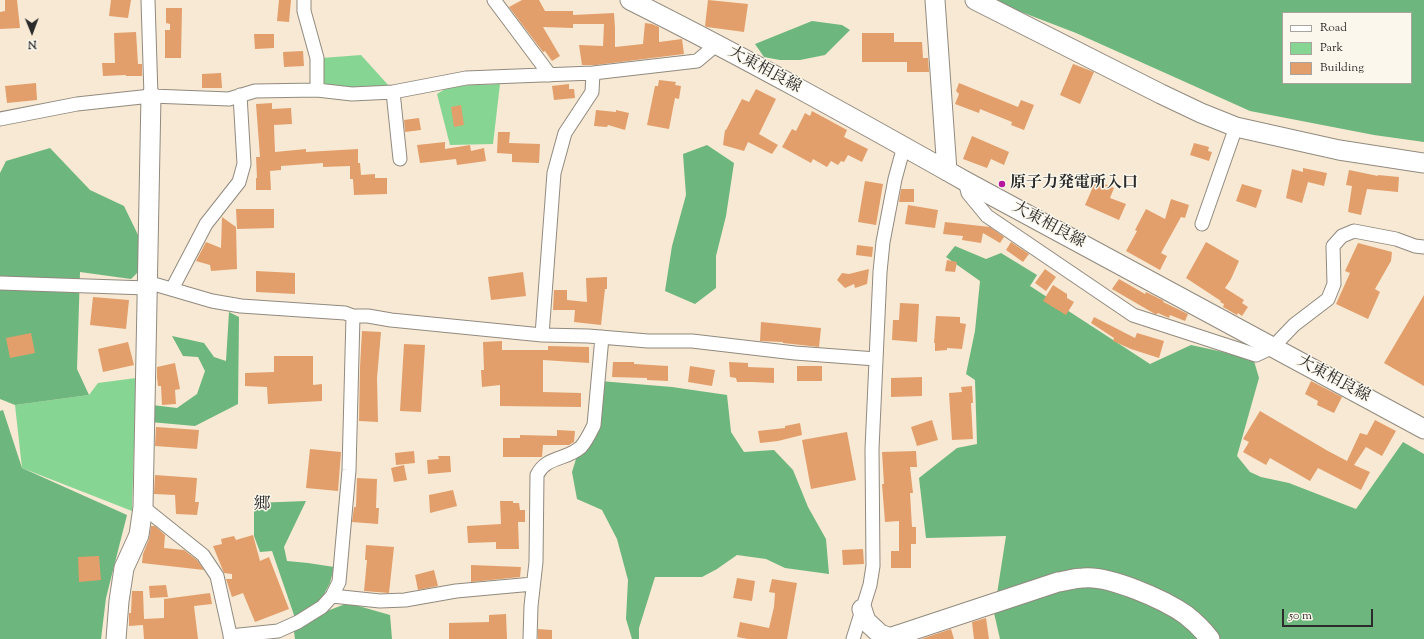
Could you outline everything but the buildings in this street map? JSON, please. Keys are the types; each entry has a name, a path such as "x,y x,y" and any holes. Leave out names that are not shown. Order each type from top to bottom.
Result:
{"street":[{"path":"116,639 119,601 124,568 139,535 143,507 151,96 148,0"},
{"path":"304,0 304,11 317,58 318,90"},
{"path":"494,0 550,75"},
{"name":"大東相良線","path":"630,0 688,29 904,146 965,181 1424,429"},
{"path":"935,0 947,171"},
{"path":"975,0 1167,97 1236,127 1339,150 1424,163"},
{"path":"0,119 77,104 151,96 229,99 255,91 318,90 352,94 393,92 466,78 593,73 697,61 716,45"},
{"path":"542,335 554,173 565,134 592,92 593,73"},
{"path":"393,92 400,159"},
{"path":"172,290 206,224 239,182 244,164 240,95"},
{"path":"1202,224 1236,127"},
{"path":"853,639 870,585 873,566 872,449 883,242 895,179 904,146"},
{"path":"965,181 968,193 987,216 1133,315 1256,355 1273,347 1294,325 1328,299 1334,284 1333,246 1342,236 1354,232 1396,239 1415,246 1424,247"},
{"path":"0,283 147,285 212,301 241,306 345,313 353,316 368,316 391,320 542,335 602,337 648,341 692,341 795,353 876,359"},
{"path":"143,507 203,554 217,576 231,637 278,631 298,622 322,607 332,596 339,582 349,470 353,316"},
{"path":"530,639 533,584 536,562 537,476 540,468 547,463 572,453 588,438 594,425 602,337"},
{"path":"862,609 866,621 880,634 888,638 1058,582 1083,578 1107,579 1155,598 1186,615 1202,629 1210,639"},
{"path":"332,596 380,601 405,600 456,591 533,584"}],"green space":[{"path":"990,0 1424,0 1424,142 1374,135 1250,111 1076,33"},
{"path":"812,21 842,25 850,30 825,55 800,60 780,60 764,57 755,44"},
{"path":"361,55 389,86 358,90 320,85 322,58"},
{"path":"500,84 493,144 450,145 437,94 450,86"},
{"path":"707,145 734,163 726,216 716,256 716,288 695,304 665,291 672,246 686,195 683,154"},
{"path":"50,148 90,190 124,206 139,237 138,272 131,279 80,272 77,369 89,395 15,405 0,399 0,173 6,161"},
{"path":"955,246 986,259 1001,253 1037,275 1030,286 1150,364 1191,345 1254,361 1259,378 1237,456 1250,472 1261,477 1289,483 1356,509 1403,442 1424,454 1424,639 1000,639 994,613 1006,536 926,538 919,478 957,448 977,444 975,380 966,374 975,331 980,281 946,257"},
{"path":"229,312 239,317 238,404 195,426 150,422 152,405 177,408 197,394 205,371 198,357 183,356 172,336 204,343 214,357 226,361"},
{"path":"136,378 132,511 22,468 15,405 89,395 98,383"},
{"path":"600,381 672,387 727,395 731,432 744,452 774,450 793,470 808,507 826,539 829,574 785,568 766,559 737,555 717,569 702,577 655,577 639,628 639,639 632,639 626,619 628,580 617,539 602,510 577,499 572,472"},
{"path":"3,410 22,468 127,515 106,598 101,639 0,639 0,411"},
{"path":"306,501 284,547 287,561 334,567 330,583 315,611 295,618 272,551 260,552 254,536 254,503"},
{"path":"348,603 390,615 392,639 295,639 293,624"}],"place":[{"name":"原子力発電所入口","path":"1002,184"}],"district":[{"name":"郷","path":"262,506"}]}
